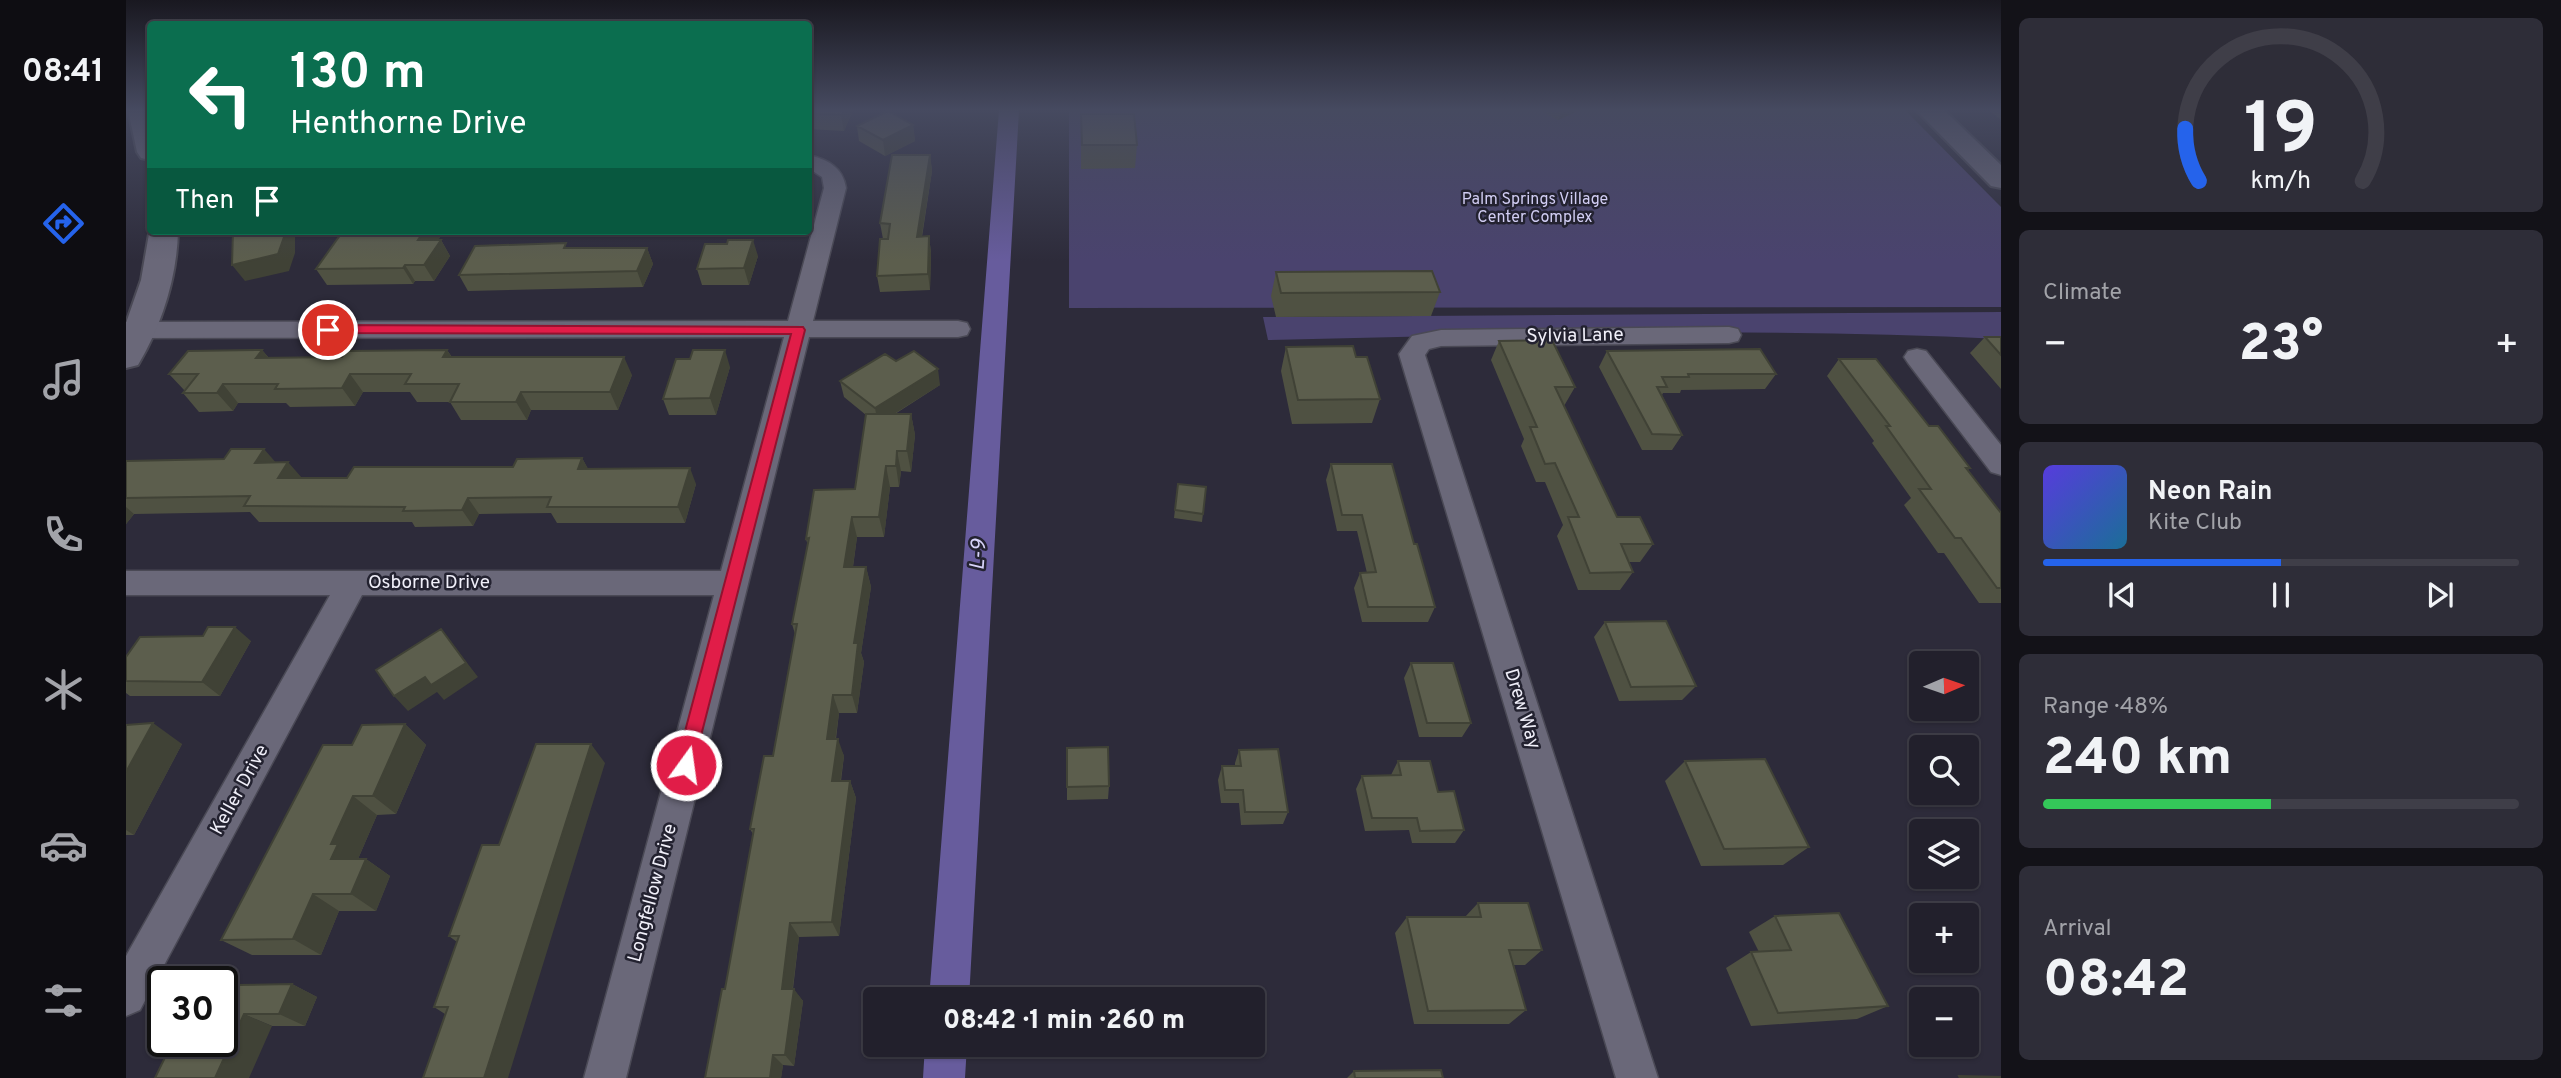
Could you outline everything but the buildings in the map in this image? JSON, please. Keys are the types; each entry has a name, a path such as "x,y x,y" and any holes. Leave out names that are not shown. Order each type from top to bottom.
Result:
{"street":[{"path":"1981,160 2001,180"},
{"name":"Longfellow Drive","path":"605,1078 835,179 822,165 812,162"},
{"path":"163,235 158,278 131,339 958,329"},
{"name":"Sylvia Lane","path":"1421,342 1441,338 1729,335"},
{"name":"Drew Way","path":"1421,342 1412,354 1637,1078"},
{"path":"1917,357 2001,465"},
{"name":"Osborne Drive","path":"126,583 733,583"},
{"name":"Keller Drive","path":"126,996 353,583"}],"green space":[{"name":"Palm Springs Village Center Complex","path":"1069,160 1955,160 2001,207 2001,307 1069,308"},
{"path":"2001,312 2001,339 1726,332 1268,340 1263,317"}],"waterway":[{"name":"L-9","path":"950,987 1006,160"},
{"name":"L-9","path":"944,1078 945,1057"}],"route":[{"path":"328,330 798,330 686,765"}]}
